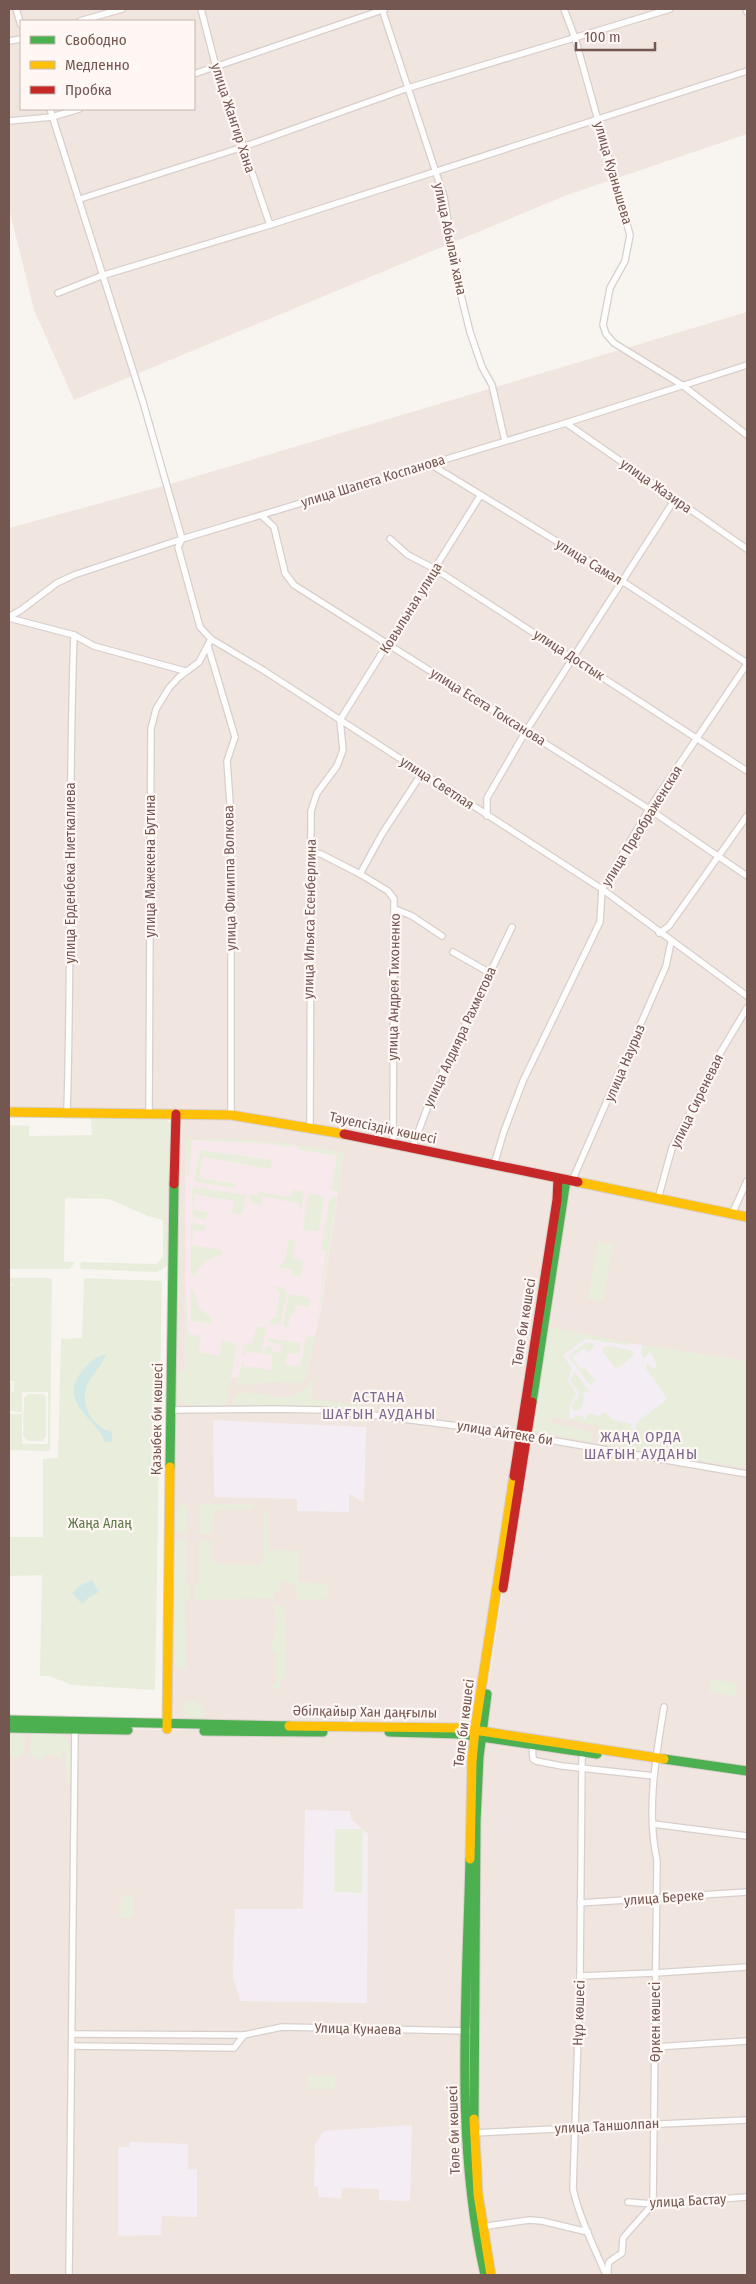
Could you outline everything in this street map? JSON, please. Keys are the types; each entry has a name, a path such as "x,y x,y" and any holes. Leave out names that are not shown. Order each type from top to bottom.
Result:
{"main road":[{"name":"Тәуелсіздік көшесі","path":"9,1112 231,1115 310,1127 747,1217"},
{"name":"Қазыбек би көшесі","path":"167,1727 170,1410 176,1114"},
{"name":"Төле би көшесі","path":"485,2275 475,2232 469,2133 472,1771 524,1436 557,1200 566,1180"},
{"name":"Әбілқайыр Хан даңғылы","path":"9,1720 75,1725 167,1727 425,1726 586,1749"},
{"name":"Әбілқайыр Хан даңғылы","path":"9,1728 75,1725"},
{"name":"Әбілқайыр Хан даңғылы","path":"478,1733 532,1743 657,1756 747,1771"},
{"name":"Әбілқайыр Хан даңғылы","path":"657,1756 747,1777"},
{"name":"Төле би көшесі","path":"469,2133 481,2227 491,2275"}],"street":[{"path":"16,9 20,22"},
{"path":"84,20 122,9"},
{"name":"улица Жангир Хана","path":"201,9 216,67 270,225"},
{"path":"195,74 383,9"},
{"name":"улица Абылай хана","path":"383,9 444,197 458,284 470,332 482,367 492,385 505,440"},
{"name":"улица Куанышева","path":"564,9 575,38 630,234 624,261 610,288 603,325 606,334 614,343 682,385 747,435"},
{"path":"80,199 243,147 408,88 670,9"},
{"path":"58,293 101,276 270,225 436,170 468,162 747,72"},
{"name":"улица Светлая","path":"50,110 80,199 101,276 143,402 182,538 178,548 200,627 211,639 602,889 671,942 747,996"},
{"path":"9,121 52,117 76,110"},
{"name":"улица Шапета Коспанова","path":"9,618 57,583 74,575 182,538 262,516 505,440 566,423 747,365"},
{"name":"улица Жазира","path":"566,423 747,549"},
{"name":"улица Самал","path":"430,464 622,581 747,664"},
{"name":"Ковыльная улица","path":"340,720 480,496"},
{"path":"488,816 487,798 526,731 675,499"},
{"name":"улица Есета Токсанова","path":"262,516 274,527 285,573 294,585 649,809 747,876"},
{"name":"улица Достык","path":"390,539 408,555 435,569 747,771"},
{"path":"9,618 74,635 94,646 185,671"},
{"name":"улица Ерденбека Ниеткалиева","path":"67,1112 70,1016 70,730 74,635"},
{"name":"улица Мажекена Бутина","path":"149,1114 151,729 156,708 174,681 199,662 211,639"},
{"name":"улица Филиппа Волкова","path":"208,646 235,737 227,762 231,817 231,1115"},
{"name":"улица Преображенская","path":"494,1165 504,1130 523,1081 600,922 602,889 649,809 747,664"},
{"name":"улица Ильяса Есенберлина","path":"310,1127 311,811 317,793 337,766 343,750 340,720"},
{"path":"360,874 382,834 422,773"},
{"path":"660,933 669,926 747,816"},
{"name":"улица Андрея Тихоненко","path":"312,852 321,854 360,874 388,891 394,899 393,1145"},
{"path":"395,909 412,916 442,936"},
{"name":"улица Алдияра Рахметова","path":"412,1149 433,1092 512,927"},
{"name":"улица Наурыз","path":"566,1180 666,966 671,942"},
{"path":"453,952 490,973"},
{"name":"улица Сиреневая","path":"658,1199 672,1148 719,1055 747,1008"},
{"path":"732,1214 747,1181"},
{"name":"улица Айтеке би","path":"170,1410 323,1410 524,1436 747,1474"},
{"name":"Өркен көшесі","path":"653,2204 652,2165 655,2123 657,1899 657,1860 653,1824 654,1776 664,1707"},
{"path":"69,2275 75,1725"},
{"path":"532,1743 533,1759 536,1762 654,1776"},
{"name":"Нұр көшесі","path":"586,1749 582,1767 580,1976 573,2189 579,2215 607,2275"},
{"path":"653,1824 747,1836"},
{"name":"улица Береке","path":"580,1903 747,1892"},
{"path":"580,1976 655,1974 747,1967"},
{"name":"Улица Кунаева","path":"72,2034 244,2035 282,2027 470,2031"},
{"name":"Улица Кунаева","path":"72,2046 234,2048 244,2035"},
{"path":"655,2047 747,2041"},
{"name":"улица Таншолпан","path":"469,2133 747,2120"},
{"name":"улица Бастау","path":"628,2202 653,2204 747,2197"},
{"path":"607,2275 610,2259 622,2254 623,2238 653,2204"},
{"path":"481,2227 529,2220 542,2221 588,2232"}],"shaded area":[{"path":"9,9 747,9 747,134 567,195 74,400 34,310 9,208"},
{"path":"747,312 747,1771 481,1730 564,1201 475,1729 168,1725 176,1114 9,1112 9,528 167,485"},
{"path":"186,1139 240,1139 344,1152 321,1310 306,1377 185,1378"},
{"path":"563,1333 745,1361 731,1451 550,1414"},
{"path":"106,1354 89,1381 85,1397 88,1412 92,1419 104,1429 112,1432 112,1442 105,1442 76,1401 74,1392 75,1382 82,1371 89,1363"},
{"path":"213,1420 366,1427 364,1502 349,1494 349,1512 297,1511 297,1499 214,1497"},
{"path":"92,1580 99,1592 89,1597 82,1604 72,1593 81,1585"},
{"path":"9,1728 382,1732 474,1736 468,1896 485,2275 9,2275"},
{"path":"481,1736 747,1777 747,2275 491,2275 476,2180"},
{"path":"305,1810 350,1811 351,1819 368,1834 367,2003 240,2001 233,1976 235,1909 303,1909"},
{"path":"412,2125 410,2201 379,2200 379,2189 342,2188 341,2198 318,2197 318,2187 314,2187 315,2144 324,2131"},
{"path":"130,2142 188,2144 188,2170 197,2169 197,2217 162,2216 161,2235 118,2236 118,2147 130,2147"}],"green space":[{"path":"91,1118 167,1120 170,1123 168,1262 166,1267 157,1272 80,1269 81,1262 157,1264 163,1257 163,1220 148,1216 109,1199 65,1198 64,1262 75,1262 70,1269 9,1269 9,1125 29,1126 29,1136 92,1135"},
{"path":"186,1139 240,1139 293,1144 291,1147 263,1143 192,1140 189,1176 187,1178"},
{"path":"298,1145 344,1152 338,1193 331,1189 337,1156 300,1150"},
{"path":"200,1150 273,1160 270,1169 203,1157 199,1178 237,1184 233,1188 196,1182 195,1177"},
{"path":"194,1187 246,1195 242,1215 232,1213 234,1201 195,1194 193,1210 208,1212 206,1220 193,1218 192,1191"},
{"path":"293,1190 302,1191 304,1195 298,1221 300,1204 263,1196 261,1205 249,1203 251,1194 257,1195 258,1192 292,1197"},
{"path":"311,1193 324,1197 319,1231 305,1230 305,1234 303,1230 308,1196"},
{"path":"333,1196 337,1197 316,1333 326,1251 321,1249 329,1200"},
{"path":"191,1223 206,1225 204,1231 194,1230 191,1245"},
{"path":"289,1238 295,1241 293,1257 303,1262 301,1276 292,1275 293,1270 277,1267 285,1261"},
{"path":"598,1242 613,1245 603,1301 588,1299"},
{"path":"191,1245 222,1250 222,1255 209,1259 195,1275 191,1275"},
{"path":"9,1278 52,1278 50,1451 9,1450 9,1414 22,1414 22,1444 48,1444 48,1392 22,1392 22,1412 9,1411 9,1383 12,1383 11,1390 13,1393 14,1383 16,1383 9,1380 9,1286 15,1284 9,1284"},
{"name":"Жаңа Алаң","path":"84,1278 162,1281 155,1690 72,1685 49,1676 40,1676 42,1575 9,1576 9,1537 43,1537 43,1459 58,1458 61,1339 82,1338"},
{"path":"186,1279 188,1334 201,1336 199,1352 219,1356 222,1340 237,1344 226,1405 188,1405 177,1398 174,1391 173,1371 185,1371"},
{"path":"274,1286 281,1287 287,1292 280,1325 270,1324 271,1318 276,1318 280,1293"},
{"path":"191,1289 193,1289 200,1309 211,1317 211,1324 191,1321"},
{"path":"289,1294 310,1298 309,1307 296,1305 294,1314 291,1314 288,1327 283,1326"},
{"path":"257,1327 266,1327 261,1354 246,1351 244,1356 242,1353 243,1345 252,1343"},
{"path":"549,1327 631,1343 627,1345 585,1339 563,1355 572,1369 568,1380 576,1394 570,1405 570,1418 574,1419 575,1415 584,1417 583,1420 586,1420 588,1413 599,1416 605,1412 613,1420 632,1424 631,1428 635,1429 637,1422 665,1401 667,1398 646,1368 647,1362 653,1369 657,1365 650,1352 644,1359 641,1353 642,1345 747,1361 747,1468 601,1444 597,1437 599,1426 552,1417 550,1423 592,1432 591,1442 534,1431 532,1426 547,1329"},
{"path":"309,1336 315,1337 306,1377 302,1383 269,1382 236,1386 242,1362 244,1362 244,1366 271,1370 273,1356 264,1354 266,1346 273,1347 272,1351 280,1352 282,1345 267,1342 268,1338 301,1343 299,1354 288,1353 285,1364 300,1367 306,1338"},
{"path":"585,1343 592,1343 595,1347 588,1352 585,1348 572,1357 581,1369 584,1367 596,1381 590,1385 568,1356"},
{"path":"606,1346 631,1350 634,1355 615,1368 603,1352 603,1348"},
{"path":"574,1371 590,1392 583,1393 584,1398 581,1409 573,1411 572,1405 578,1398 579,1393 570,1381"},
{"path":"317,1378 316,1382 313,1382 311,1399 368,1407 368,1411 319,1406 232,1405 234,1395 242,1392 285,1398 298,1393"},
{"path":"28,1394 42,1394 46,1397 46,1436 42,1441 28,1441 23,1436 24,1398"},
{"path":"187,1504 187,1533 179,1533 176,1531 177,1506"},
{"path":"200,1504 251,1504 256,1506 253,1509 217,1510 213,1517 212,1531 209,1534 200,1534"},
{"path":"264,1509 268,1516 269,1550 299,1551 298,1582 328,1584 328,1599 297,1600 296,1585 280,1580 279,1591 274,1592 274,1598 194,1600 195,1584 199,1584 199,1540 211,1541 212,1560 217,1564 260,1565 263,1561"},
{"path":"187,1539 186,1584 190,1584 189,1600 185,1600 186,1669 178,1669 175,1664 175,1543 178,1540"},
{"path":"273,1605 282,1606 285,1611 285,1678 280,1679 280,1687 277,1690 272,1688 272,1685 276,1685 276,1653 272,1650 277,1615 274,1615"},
{"path":"711,1679 737,1683 736,1696 709,1692"},
{"path":"194,1700 203,1708 204,1718 184,1717 184,1704"},
{"path":"9,1731 16,1731 24,1736 23,1755 15,1759 9,1755"},
{"path":"58,1732 68,1742 72,1754 71,1783 67,1785 66,1751 61,1752 61,1761 56,1755 46,1754 41,1761 30,1755 31,1733"},
{"path":"335,1829 363,1829 362,1893 334,1892"},
{"path":"121,1895 133,1895 133,1918 120,1918"},
{"path":"308,2075 335,2076 335,2089 308,2089"}],"traffic: fast":[{"path":"532,1402 566,1180"},
{"path":"170,1467 174,1184"},
{"path":"474,2119 476,1821 479,1757 487,1694"},
{"path":"9,1720 289,1726"},
{"path":"9,1728 128,1730"},
{"path":"204,1731 323,1732"},
{"path":"389,1732 461,1734 597,1754"},
{"path":"664,1759 747,1771"},
{"path":"470,1859 465,2015 466,2120 475,2224 485,2275"}],"traffic: slow":[{"path":"9,1112 231,1115 344,1134"},
{"path":"578,1182 747,1217"},
{"path":"167,1729 170,1467"},
{"path":"470,1859 472,1762 475,1729 514,1476"},
{"path":"289,1726 461,1728 664,1759"},
{"path":"474,2119 478,2194 491,2275"}],"traffic: jam":[{"path":"174,1184 176,1114"},
{"path":"344,1134 578,1182"},
{"path":"514,1476 557,1200 558,1179"},
{"path":"503,1588 532,1402"}],"district":[{"name":"АСТАНА ШАҒЫН АУДАНЫ","path":"379,1406"},
{"name":"ЖАҢА ОРДА ШАҒЫН АУДАНЫ","path":"641,1446"}]}
